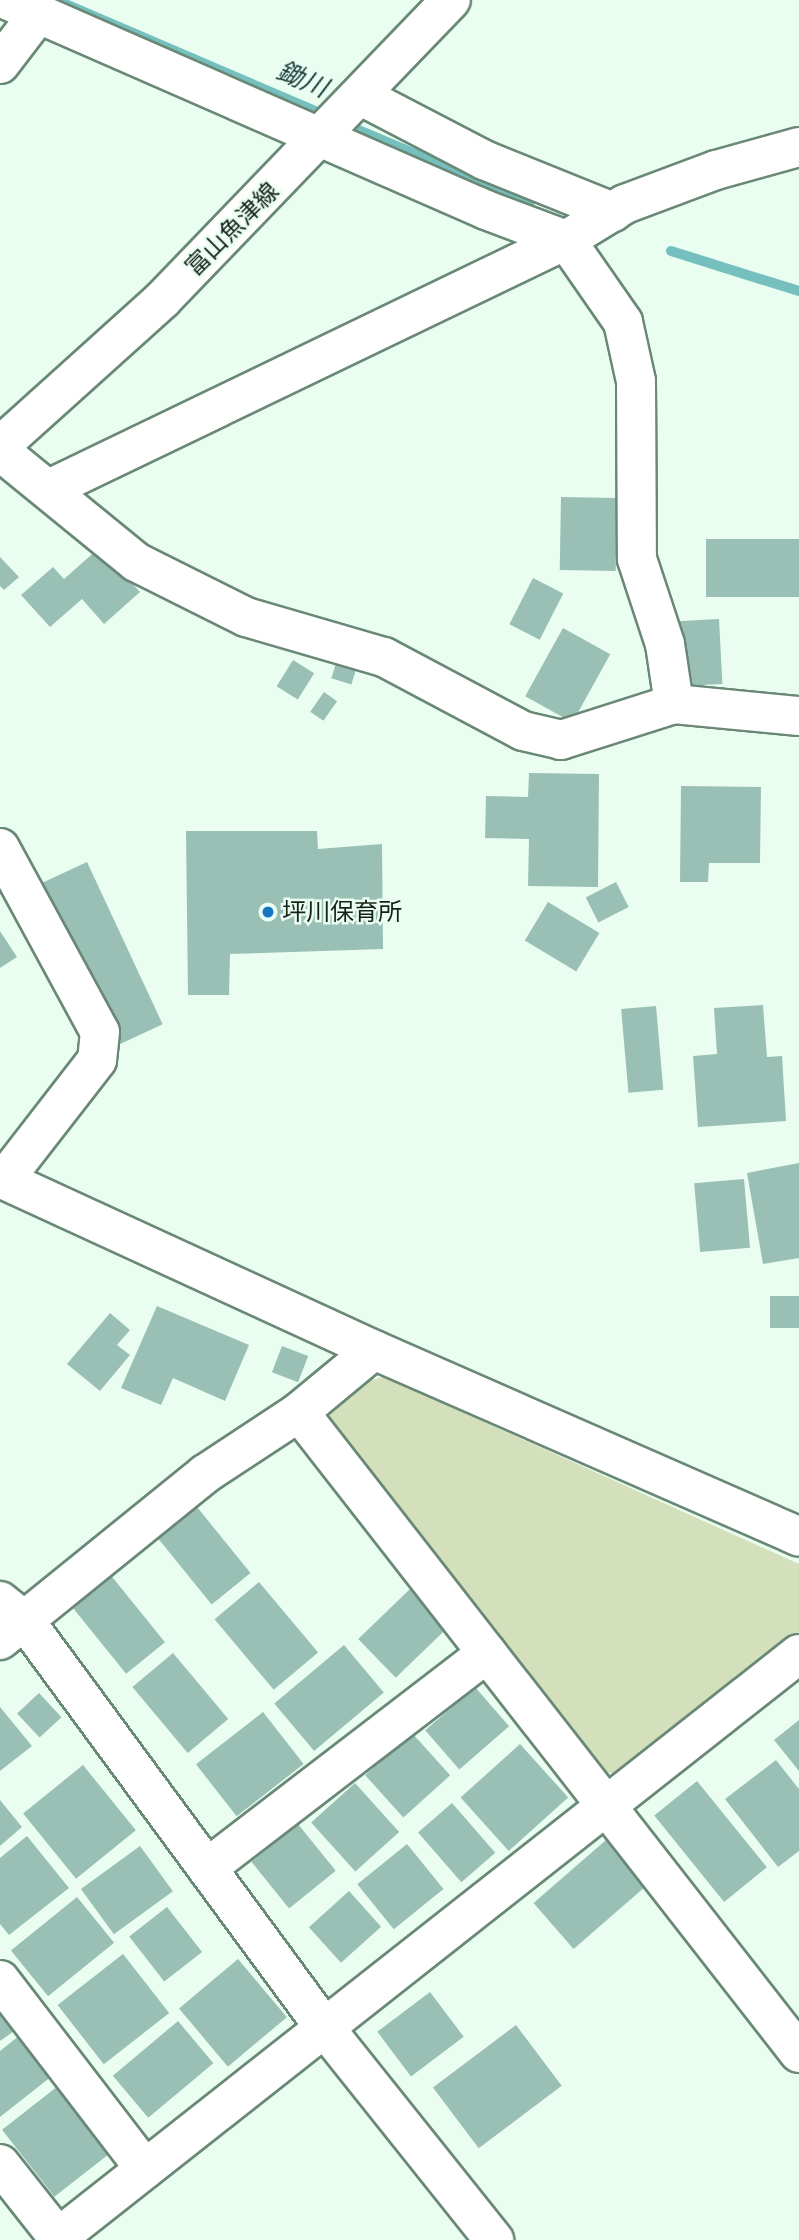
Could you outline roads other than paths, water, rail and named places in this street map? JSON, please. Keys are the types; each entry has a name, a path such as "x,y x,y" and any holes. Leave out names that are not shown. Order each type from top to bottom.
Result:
{"street":[{"name":"富山魚津線","path":"0,449 163,299 326,133 451,0"},
{"path":"0,64 23,7 326,133 486,210 566,240 623,322 636,381 637,559 665,645 674,704"},
{"path":"358,99 484,159 612,212"},
{"path":"49,489 566,240 612,212 716,170 799,147"},
{"path":"0,449 136,562 246,618 384,657 523,731 561,740 674,704 799,716"},
{"path":"0,848 100,1032 97,1060 2,1179 374,1350 799,1537"},
{"path":"374,1350 299,1412 205,1474 8,1621 207,1868 324,2027 494,2240"},
{"path":"299,1412 606,1807 793,2033"},
{"path":"207,1868 487,1653"},
{"path":"0,2164 58,2239 799,1654"},
{"path":"0,1980 145,2169"}],"waterway":[{"name":"鋤川","path":"56,0 327,116"},
{"name":"鋤川","path":"342,123 530,202"},
{"name":"鋤川","path":"671,251 799,291"}],"place":[{"name":"坪川保育所","path":"268,912"}]}
